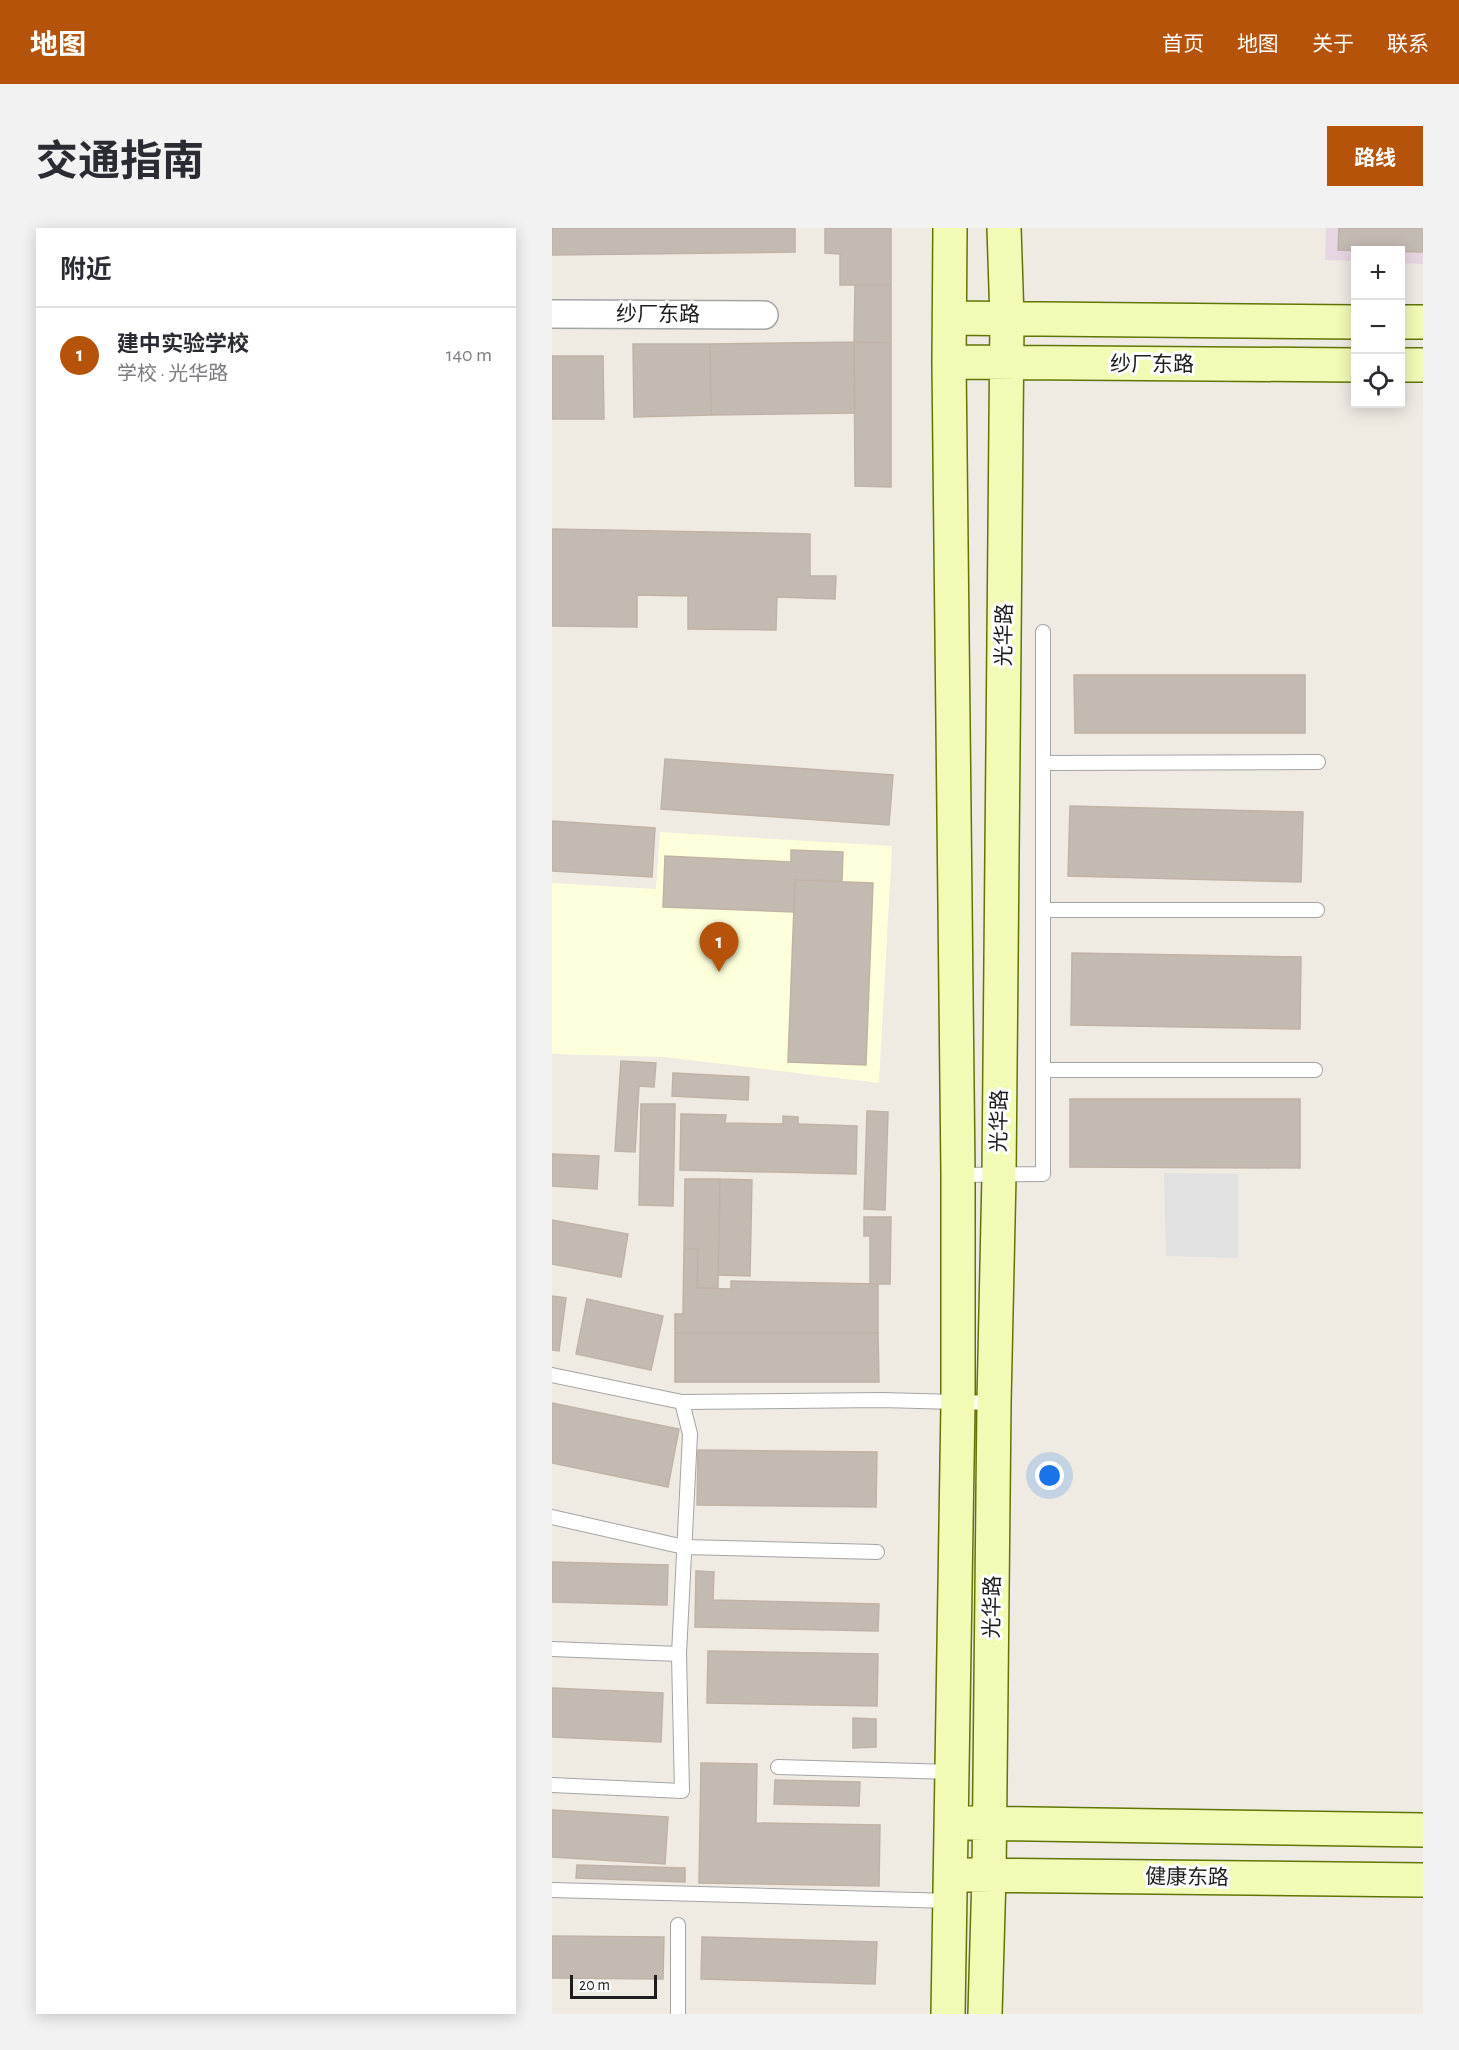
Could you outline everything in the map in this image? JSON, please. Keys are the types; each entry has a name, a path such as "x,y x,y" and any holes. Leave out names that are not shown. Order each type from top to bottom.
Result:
{"main road":[{"name":"光华路","path":"948,2014 952,1888 958,1403 958,1175 949,362 950,228"},
{"name":"光华路","path":"985,2014 990,1823 994,1403 999,1175 1007,319 1004,228"},
{"name":"纱厂东路","path":"950,318 1351,322"},
{"path":"1405,322 1423,322"},
{"name":"纱厂东路","path":"949,362 1351,365"},
{"path":"1405,365 1423,365"},
{"path":"953,1824 1423,1830"},
{"name":"健康东路","path":"952,1888 989,1875 1423,1880"}],"street":[{"name":"纱厂东路","path":"552,314 764,315"}],"lane":[{"path":"958,1175 1043,1174 1043,632"},
{"path":"1043,763 1317,762"},
{"path":"1043,910 1317,910"},
{"path":"1043,1070 1316,1070"},
{"path":"552,1375 682,1402 882,1400 994,1403"},
{"path":"552,1785 682,1791 680,1654 690,1434 682,1402"},
{"path":"552,1517 684,1547 877,1552"},
{"path":"552,1649 680,1654"},
{"path":"778,1767 952,1772"},
{"path":"552,1890 952,1888"},
{"path":"678,1926 678,2014"}],"shaded area":[{"path":"1326,228 1423,228 1423,264 1405,263 1405,246 1351,246 1351,261 1325,260"},
{"path":"660,832 892,846 879,1083 664,1057 552,1054 552,883 656,889"},
{"path":"1164,1173 1238,1174 1238,1258 1166,1256"}],"building":[{"path":"552,228 795,228 795,252 552,255"},
{"path":"825,228 891,228 891,285 840,285 840,254 825,253"},
{"path":"1339,228 1423,228 1423,252 1405,252 1405,246 1351,246 1351,250 1338,250"},
{"path":"855,285 891,285 891,343 854,342"},
{"path":"854,342 891,343 891,487 855,486"},
{"path":"854,342 855,413 711,415 710,344"},
{"path":"633,344 710,344 711,415 634,417"},
{"path":"552,356 603,356 604,419 552,419"},
{"path":"552,529 810,534 810,576 836,576 835,599 777,597 776,630 688,629 688,596 637,595 637,627 552,626"},
{"path":"1074,675 1305,675 1305,733 1075,733"},
{"path":"665,759 893,775 889,825 661,809"},
{"path":"1070,806 1303,812 1301,882 1068,876"},
{"path":"552,821 655,828 652,877 552,871"},
{"path":"791,850 843,852 842,881 795,880 794,912 663,907 665,856 791,862"},
{"path":"795,880 873,883 866,1065 788,1062"},
{"path":"1072,953 1301,957 1300,1029 1071,1025"},
{"path":"621,1061 656,1063 654,1087 639,1086 635,1152 615,1151"},
{"path":"673,1073 749,1077 748,1100 672,1096"},
{"path":"1070,1099 1300,1099 1300,1168 1070,1167"},
{"path":"641,1104 675,1104 673,1206 639,1205"},
{"path":"867,1111 888,1112 885,1210 864,1209"},
{"path":"681,1114 726,1115 725,1123 783,1124 783,1116 798,1117 798,1124 857,1126 856,1174 680,1170"},
{"path":"552,1154 599,1156 597,1189 552,1186"},
{"path":"685,1179 720,1179 718,1288 697,1288 698,1249 684,1249"},
{"path":"720,1179 752,1180 750,1276 718,1275"},
{"path":"864,1217 891,1217 890,1284 870,1284 870,1236 864,1236"},
{"path":"552,1220 628,1234 621,1277 552,1264"},
{"path":"684,1249 698,1249 697,1288 731,1289 731,1281 878,1284 878,1333 675,1333 675,1314 683,1314"},
{"path":"552,1296 566,1298 559,1351 552,1350"},
{"path":"587,1299 663,1316 651,1370 576,1354"},
{"path":"675,1333 878,1333 879,1382 675,1382"},
{"path":"552,1403 679,1429 668,1487 552,1463"},
{"path":"698,1450 877,1452 876,1507 697,1505"},
{"path":"552,1562 668,1565 667,1605 552,1602"},
{"path":"696,1571 714,1572 713,1600 879,1604 878,1631 695,1627"},
{"path":"708,1651 878,1654 877,1706 707,1703"},
{"path":"552,1688 663,1693 661,1742 552,1737"},
{"path":"853,1718 876,1719 876,1747 853,1748"},
{"path":"701,1763 757,1764 756,1823 880,1825 879,1886 699,1883"},
{"path":"775,1780 860,1782 859,1806 774,1804"},
{"path":"552,1810 668,1817 665,1864 552,1857"},
{"path":"577,1865 685,1868 685,1882 576,1878"},
{"path":"552,1936 664,1937 663,1979 552,1978"},
{"path":"702,1937 877,1942 875,1984 701,1979"}],"place":[{"name":"建中实验学校","path":"719,972"}]}
